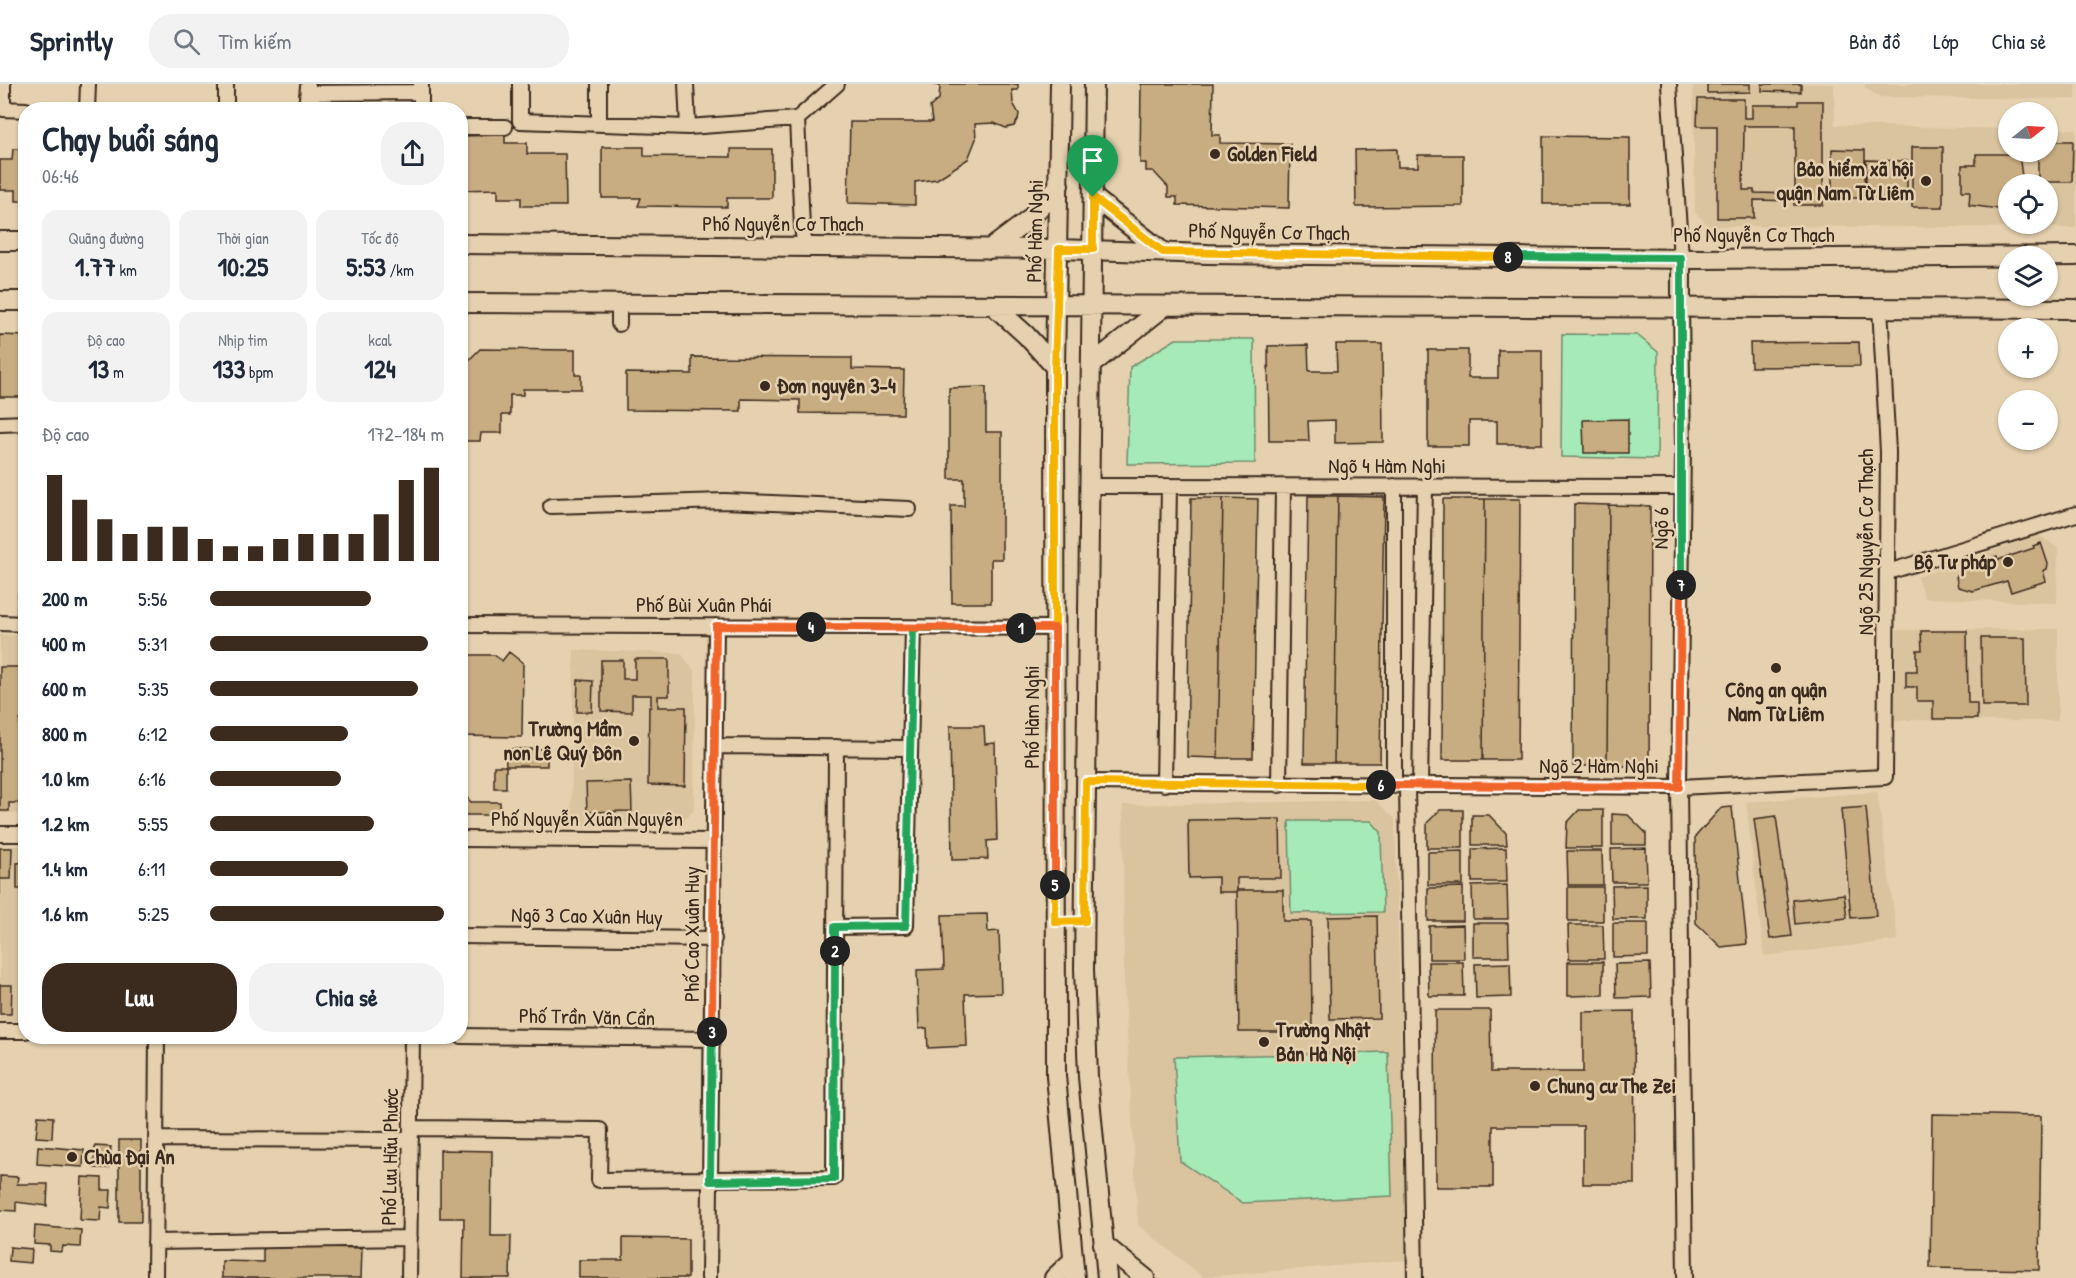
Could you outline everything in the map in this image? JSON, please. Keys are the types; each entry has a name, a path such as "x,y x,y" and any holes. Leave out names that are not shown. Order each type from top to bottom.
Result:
{"street":[{"path":"3,84 3,109 18,110"},
{"path":"87,102 88,84"},
{"path":"226,84 226,102"},
{"path":"520,84 520,121 688,127 798,119 837,84"},
{"path":"599,84 599,124"},
{"path":"686,84 688,127"},
{"name":"Phố Hàm Nghi","path":"1060,84 1059,249 1055,367 1056,1076 1074,1269"},
{"path":"1094,84 1085,921 1088,1077 1107,1278"},
{"path":"1669,84 1681,258 1681,306"},
{"path":"308,88 421,88"},
{"path":"798,119 802,227 805,247"},
{"path":"468,127 505,128"},
{"path":"990,249 1030,219 1059,185"},
{"path":"1093,197 1163,252"},
{"path":"0,241 18,241"},
{"name":"Phố Nguyễn Cơ Thạch","path":"468,244 1093,249 1163,252 1681,258 2076,256"},
{"path":"0,301 18,301"},
{"path":"468,303 2076,309"},
{"path":"619,303 619,324"},
{"path":"993,305 1026,335 1055,367"},
{"name":"Ngõ 6","path":"1679,787 1681,306"},
{"path":"1091,365 1164,307"},
{"name":"Ngõ 25 Nguyễn Cơ Thạch","path":"1679,787 1885,777 1888,452 1880,307"},
{"path":"0,424 18,423"},
{"name":"Ngõ 4 Hàm Nghi","path":"1091,486 1682,487"},
{"path":"1394,486 1407,786 1415,1278"},
{"path":"1407,786 1425,486"},
{"path":"1164,784 1169,487"},
{"path":"1278,785 1283,487"},
{"path":"551,506 725,501 909,509"},
{"path":"1888,572 2076,514"},
{"path":"0,623 18,624"},
{"name":"Phố Bùi Xuân Phái","path":"468,625 1055,628"},
{"name":"Phố Cao Xuân Huy","path":"709,1278 716,626"},
{"path":"835,927 906,926 913,628"},
{"path":"715,746 909,748"},
{"path":"156,1139 600,1130 599,1180 834,1179 836,747"},
{"name":"Ngõ 2 Hàm Nghi","path":"1086,782 1679,787 1685,1278"},
{"path":"0,834 18,834"},
{"name":"Phố Nguyễn Xuân Nguyên","path":"468,839 714,841"},
{"path":"1055,922 1085,921"},
{"name":"Ngõ 3 Cao Xuân Huy","path":"468,936 714,939"},
{"path":"0,1031 18,1031"},
{"name":"Phố Trần Văn Cẩn","path":"468,1036 712,1039"},
{"path":"155,1278 156,1044"},
{"name":"Phố Lưu Hữu Phước","path":"409,1278 412,1044"},
{"path":"155,1242 410,1238"},
{"path":"1103,1244 1145,1278"},
{"path":"1054,1278 1074,1269"}],"shaded area":[{"path":"1693,84 1834,84 1835,125 1998,129 1998,162 2058,162 2058,130 2076,129 2076,228 2058,228 2058,174 1998,174 1998,228 1709,226 1695,212"},
{"path":"1865,84 2076,84 2076,99 1879,97 1865,88"},
{"name":"Bộ Tư pháp","path":"2039,535 2058,548 2057,603 1925,598 1917,577"},
{"path":"2058,629 2058,721 1894,720 1897,630"},
{"path":"0,635 18,635 18,814 0,813"},
{"name":"Trường Mầm non Lê Quý Đôn","path":"574,650 681,653 695,672 694,810 681,824 571,826"},
{"path":"1877,792 1898,940 1764,956 1746,802"},
{"name":"Trường Nhật Bản Hà Nội","path":"1375,800 1395,819 1407,1260 1203,1277 1138,1225 1124,980 1123,805"},
{"path":"0,846 18,846 18,1021 0,1021"}],"green space":[{"path":"1562,334 1637,335 1658,352 1657,459 1561,457"},
{"path":"1176,339 1254,339 1255,463 1127,464 1130,367"},
{"path":"1289,821 1371,821 1381,832 1383,912 1291,913"},
{"path":"1388,1052 1392,1196 1243,1203 1180,1161 1174,1057"}],"building":[{"path":"931,84 1018,84 1018,90 1012,90 1013,103 1019,114 1018,120 1014,126 1006,128 994,123 975,124 976,139 968,159 937,179 915,182 915,205 848,203 850,122 932,122 930,107 939,99 940,86"},
{"name":"Golden Field","path":"1141,84 1213,84 1212,135 1220,135 1220,143 1290,144 1289,208 1177,205 1177,197 1168,197 1168,187 1153,171 1146,171 1146,163 1140,163"},
{"path":"1707,84 1750,84 1750,92 1707,93"},
{"path":"1762,84 1801,84 1801,92 1762,91"},
{"path":"1698,99 1744,99 1744,118 1752,118 1752,105 1798,105 1798,101 1823,101 1823,205 1794,205 1794,201 1754,200 1754,218 1717,218 1717,126 1697,126","holes":["1744,126 1795,126 1795,194 1754,193 1754,190 1743,190"]},
{"path":"505,135 505,143 527,143 527,154 565,154 566,206 521,206 521,198 498,198 498,189 468,190 468,136"},
{"path":"1543,136 1630,137 1630,204 1543,204"},
{"path":"2058,141 2073,141 2072,182 2058,182 2058,174 2038,174 2038,162 2058,162"},
{"path":"602,147 644,147 644,156 731,157 731,149 772,149 772,198 727,198 727,207 638,206 641,198 602,198"},
{"name":"Bảo hiểm xã hội quận Nam Từ Liêm","path":"1912,147 1943,147 1943,207 1912,207"},
{"path":"13,149 18,149 18,201 16,201 16,190 0,190 0,160 12,160"},
{"path":"1397,149 1398,167 1418,167 1418,155 1463,155 1463,206 1356,207 1355,150"},
{"path":"1832,149 1865,150 1865,198 1832,198"},
{"path":"1976,154 1998,154 1998,162 2020,162 2022,174 1998,174 1998,209 1969,205 1970,191 1962,191 1962,165 1976,165"},
{"path":"1866,160 1907,161 1907,199 1866,198"},
{"path":"0,335 18,336 18,397 0,397"},
{"path":"1859,342 1860,366 1751,367 1750,343"},
{"path":"1336,344 1382,344 1383,442 1335,443 1335,420 1308,421 1309,441 1269,441 1268,346 1308,345 1309,371 1337,371"},
{"path":"480,349 575,350 575,375 581,375 581,389 523,389 523,395 510,395 510,415 502,415 502,433 481,433 480,441 468,441 468,361"},
{"path":"1428,350 1468,350 1468,378 1498,378 1498,350 1542,350 1542,444 1497,444 1497,421 1469,421 1469,446 1428,446"},
{"name":"Đơn nguyên 3-4","path":"692,357 852,358 852,369 904,370 903,414 800,413 800,400 741,399 741,411 626,410 626,373 692,374"},
{"path":"986,387 986,432 1002,432 1002,559 991,559 991,603 952,603 951,506 964,506 964,479 949,479 949,388"},
{"path":"1628,419 1628,453 1584,453 1583,420"},
{"path":"1308,496 1338,496 1334,763 1304,763"},
{"path":"1338,496 1384,497 1380,763 1334,763"},
{"path":"1191,498 1223,498 1218,758 1187,757"},
{"path":"1223,498 1258,499 1253,758 1218,758"},
{"path":"1443,499 1485,499 1483,760 1442,760"},
{"path":"1485,499 1520,499 1518,760 1483,760"},
{"path":"1574,504 1609,505 1607,766 1573,766"},
{"path":"1609,505 1650,506 1649,766 1607,766"},
{"path":"2041,543 2048,564 2047,569 2043,571 2046,581 2011,592 2007,581 1973,591 1958,587 1956,577 1963,570 1962,567 1997,556 1998,560 2034,548 2033,546"},
{"path":"1921,631 1967,631 1968,703 1977,703 1977,719 1933,719 1933,701 1917,701 1917,687 1906,687 1906,671 1917,671 1917,650 1922,650"},
{"path":"1981,638 2025,638 2026,706 1982,706"},
{"path":"509,652 523,663 522,737 468,736 468,655 494,655 502,661"},
{"path":"635,659 669,659 669,696 658,696 658,707 686,707 685,786 648,785 651,695 632,695 632,712 601,711 601,660 623,660 623,679 635,679"},
{"path":"0,667 18,667 18,803 9,803 9,811 0,811"},
{"path":"578,680 593,681 592,712 577,712"},
{"path":"950,726 984,726 985,744 995,743 997,840 987,841 988,859 952,860"},
{"path":"505,749 547,749 547,766 506,766"},
{"path":"494,766 506,766 506,788 494,788"},
{"path":"631,782 632,811 587,812 586,783"},
{"path":"468,799 471,802 500,802 500,815 468,815"},
{"path":"1732,807 1747,944 1721,947 1696,923 1695,837 1721,808"},
{"path":"1866,807 1876,916 1851,918 1841,809"},
{"path":"1440,810 1463,810 1463,848 1427,848 1427,823"},
{"path":"1579,810 1603,810 1603,848 1566,848 1567,823"},
{"path":"1612,814 1628,815 1646,833 1646,845 1612,845"},
{"path":"1472,815 1489,815 1506,833 1507,845 1472,845"},
{"path":"1776,816 1792,936 1770,939 1754,819"},
{"path":"1280,819 1281,878 1237,878 1237,892 1218,892 1218,877 1189,878 1188,820"},
{"path":"0,848 12,848 11,879 0,879"},
{"path":"1506,848 1507,882 1472,882 1472,849"},
{"path":"1646,848 1647,882 1612,882 1611,849"},
{"path":"1463,851 1463,885 1428,885 1428,852"},
{"path":"1567,851 1602,851 1603,885 1568,885"},
{"path":"18,863 18,889 17,889"},
{"path":"1507,885 1508,919 1473,919 1472,886"},
{"path":"1647,885 1647,919 1613,919 1612,886"},
{"path":"1463,887 1463,921 1428,921 1428,888"},
{"path":"1568,887 1603,887 1603,921 1568,921"},
{"path":"1237,890 1283,890 1283,921 1311,921 1312,1032 1239,1032"},
{"path":"1844,894 1847,918 1795,924 1793,900"},
{"path":"987,914 988,932 999,931 1001,993 965,994 967,1046 928,1048 927,1028 919,1029 917,970 944,969 942,915"},
{"path":"1377,916 1379,1018 1330,1019 1328,917"},
{"path":"1473,923 1508,923 1509,957 1473,957"},
{"path":"1613,923 1648,923 1648,956 1613,957"},
{"path":"1463,925 1464,959 1429,959 1429,926"},
{"path":"1568,925 1603,925 1604,959 1569,959"},
{"path":"1428,962 1463,962 1464,996 1429,996"},
{"path":"1568,962 1603,962 1603,995 1568,996"},
{"path":"1510,963 1511,997 1476,998 1475,964"},
{"path":"1650,963 1651,997 1616,998 1615,964"},
{"path":"0,985 12,985 11,1014 0,1014"},
{"name":"Chung cư The Zei","path":"1435,1010 1490,1010 1491,1072 1583,1072 1583,1012 1634,1011 1635,1184 1583,1184 1583,1126 1493,1126 1493,1187 1436,1187"},
{"path":"1932,1114 2041,1116 2039,1270 1930,1268"},
{"path":"38,1116 53,1117 52,1138 36,1137"},
{"path":"119,1140 141,1140 141,1222 119,1222"},
{"path":"38,1146 84,1150 83,1167 37,1164"},
{"path":"95,1146 111,1147 109,1168 94,1168"},
{"path":"440,1150 492,1151 491,1236 511,1236 510,1278 463,1278 464,1218 440,1218"},
{"path":"0,1176 18,1177 17,1184 48,1184 47,1206 16,1202 16,1211 0,1210"},
{"path":"82,1177 102,1178 102,1190 111,1190 110,1208 101,1207 100,1221 80,1220"},
{"path":"35,1226 81,1230 80,1247 63,1246 62,1252 50,1251 50,1245 34,1244"},
{"path":"623,1238 688,1239 688,1278 579,1278 579,1260 623,1260"},
{"path":"263,1245 362,1248 361,1278 222,1278 222,1261 263,1262"},
{"path":"10,1247 32,1249 31,1263 9,1261"}],"place":[{"name":"Golden Field","path":"1215,154"},
{"name":"Bảo hiểm xã hội quận Nam Từ Liêm","path":"1926,181"},
{"name":"Đơn nguyên 3-4","path":"765,386"},
{"name":"Bộ Tư pháp","path":"2008,562"},
{"name":"Công an quận Nam Từ Liêm","path":"1776,668"},
{"name":"Trường Mầm non Lê Quý Đôn","path":"634,741"},
{"name":"Trường Nhật Bản Hà Nội","path":"1264,1042"},
{"name":"Chung cư The Zei","path":"1535,1086"},
{"name":"Chùa Đại An","path":"72,1157"}],"route":[{"path":"1093,197 1093,249 1059,249 1055,367 1057,417 1055,628 913,628 906,926 835,927 834,1179 710,1181 716,626 1055,628 1055,922 1085,921 1086,782 1679,787 1683,450 1681,258 1163,252 1093,197"}]}
